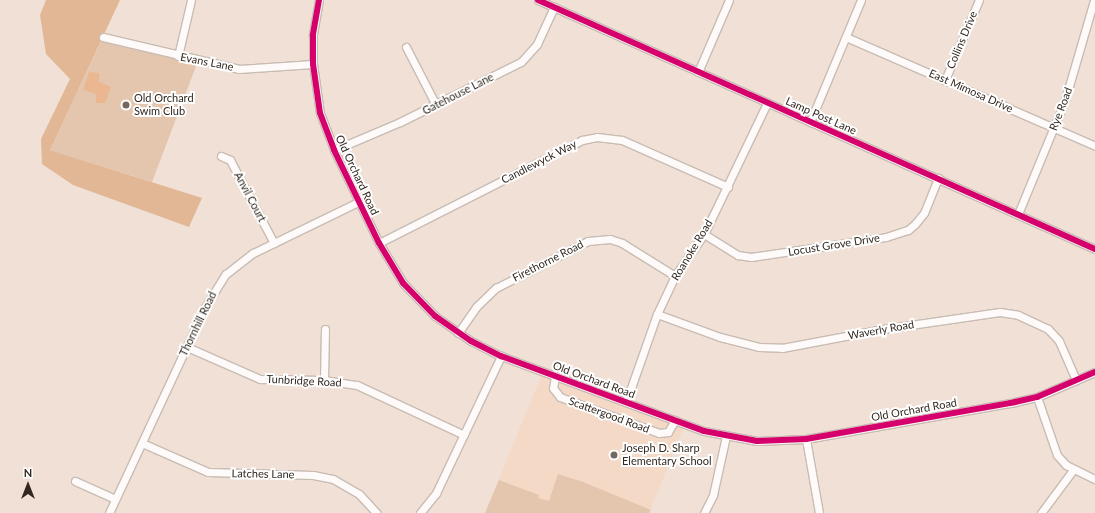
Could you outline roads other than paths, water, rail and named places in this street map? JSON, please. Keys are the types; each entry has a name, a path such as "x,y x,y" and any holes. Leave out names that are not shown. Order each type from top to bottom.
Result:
{"street":[{"path":"178,56 191,0"},
{"name":"Old Orchard Road","path":"319,0 313,35 313,64 320,113 334,150 358,202 379,243 408,290 435,316 458,333 501,356 675,420 726,436 757,441 806,439 1037,397 1095,372"},
{"name":"Lamp Post Lane","path":"538,0 1095,249"},
{"path":"698,72 729,0"},
{"path":"810,122 861,0"},
{"name":"Collins Drive","path":"945,80 979,0"},
{"name":"Rye Road","path":"1018,214 1070,87 1094,0"},
{"name":"Gatehouse Lane","path":"334,150 436,105 521,62 538,44 554,7"},
{"name":"Evans Lane","path":"103,37 178,56 240,69 313,64"},
{"name":"East Mimosa Drive","path":"846,37 1095,146"},
{"path":"406,47 436,105"},
{"name":"Roanoke Road","path":"626,402 657,314 675,276 704,234 728,187 767,103"},
{"name":"Candlewyck Way","path":"379,243 582,140 597,137 622,140 728,187"},
{"name":"Anvil Court","path":"221,156 230,160 274,243"},
{"name":"Locust Grove Drive","path":"704,234 738,255 751,257 886,237 908,230 915,224 924,213 938,178"},
{"name":"Thornhill Road","path":"109,513 208,301 226,274 242,260 358,202"},
{"name":"Firethorne Road","path":"458,333 476,307 496,288 588,241 610,239 622,243 675,276"},
{"name":"Waverly Road","path":"657,314 720,337 759,347 782,348 883,329 1000,312 1018,315 1048,329 1059,341 1076,380"},
{"path":"324,329 324,380"},
{"name":"Tunbridge Road","path":"187,347 260,379 324,380 357,385 464,434"},
{"path":"420,513 436,493 501,356"},
{"name":"Scattergood Road","path":"555,376 553,388 560,397 659,433 668,432 675,420"},
{"path":"1037,397 1051,443 1057,455 1074,470 1095,479"},
{"path":"704,513 713,495 726,436"},
{"path":"806,439 819,513"},
{"name":"Latches Lane","path":"142,443 208,472 314,474 333,479 359,494 377,513"},
{"path":"1041,513 1074,470"},
{"path":"75,481 115,499"}],"place":[{"name":"Old Orchard Swim Club","path":"126,105"},
{"name":"Joseph D. Sharp Elementary School","path":"614,455"}]}
